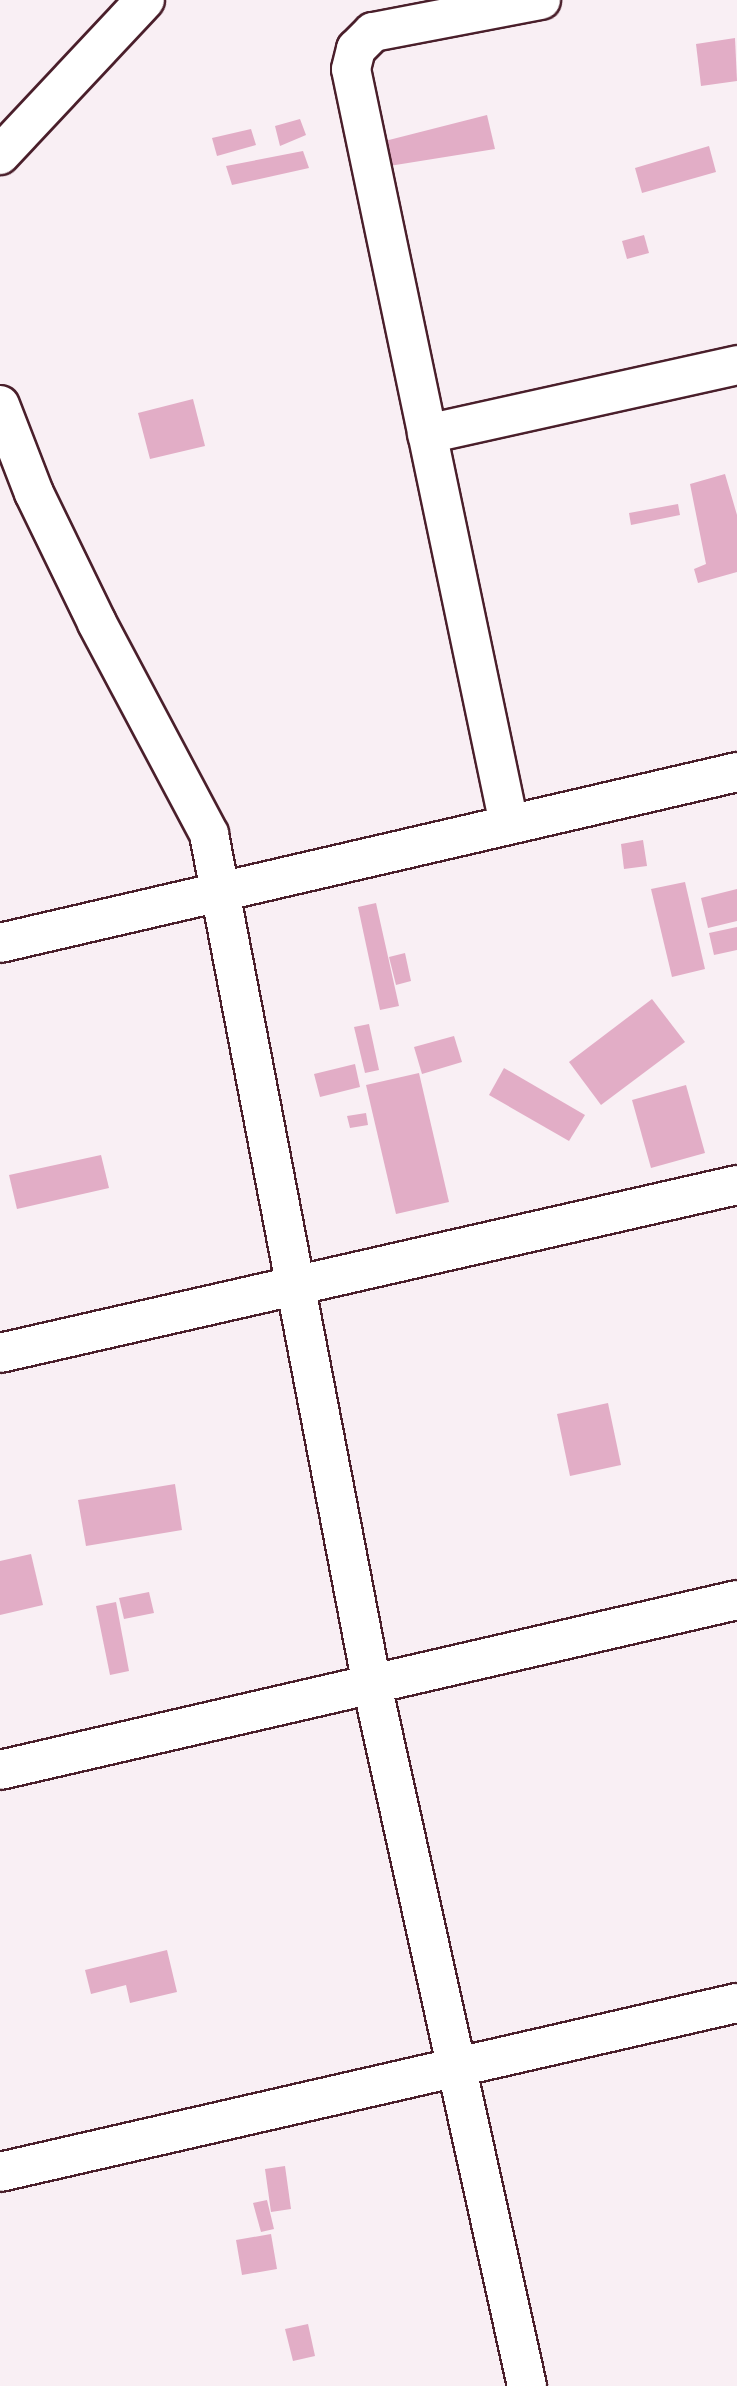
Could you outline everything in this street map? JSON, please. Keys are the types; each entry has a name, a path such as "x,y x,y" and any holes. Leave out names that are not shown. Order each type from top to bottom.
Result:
{"street":[{"path":"0,155 145,0"},
{"path":"509,824 351,69 356,49 373,32 436,9 541,0"},
{"path":"427,434 737,365"},
{"path":"0,405 91,611 209,834 224,896 372,1685 527,2386"},
{"path":"0,943 224,896 509,824 737,772"},
{"path":"0,1353 737,1185"},
{"path":"0,1770 737,1600"},
{"path":"0,2172 457,2063 737,2003"}],"building":[{"path":"735,38 737,81 701,86 696,44"},
{"path":"487,115 495,149 383,167 381,142"},
{"path":"300,119 306,135 280,146 275,126"},
{"path":"251,129 256,145 217,156 212,138"},
{"path":"709,146 716,172 642,193 635,168"},
{"path":"303,151 309,168 232,185 226,166"},
{"path":"644,235 649,253 627,259 622,241"},
{"path":"193,399 205,446 150,459 138,413"},
{"path":"725,474 737,515 737,572 698,583 694,569 706,564 690,484"},
{"path":"678,504 680,515 631,525 629,513"},
{"path":"643,840 647,866 624,869 621,844"},
{"path":"685,882 705,969 672,977 651,889"},
{"path":"737,889 737,921 708,928 701,898"},
{"path":"376,903 399,1006 380,1010 358,907"},
{"path":"737,927 737,950 714,955 709,933"},
{"path":"405,953 411,981 396,985 389,957"},
{"path":"652,999 685,1042 601,1105 569,1062"},
{"path":"369,1024 379,1070 365,1073 354,1027"},
{"path":"454,1036 462,1062 422,1074 414,1047"},
{"path":"355,1064 360,1087 320,1097 314,1074"},
{"path":"504,1068 585,1115 569,1141 489,1095"},
{"path":"419,1073 449,1202 396,1214 366,1085"},
{"path":"686,1085 705,1153 651,1168 632,1100"},
{"path":"366,1113 368,1125 350,1128 347,1116"},
{"path":"101,1155 109,1188 17,1209 9,1175"},
{"path":"608,1403 621,1465 570,1476 557,1414"},
{"path":"175,1484 182,1530 86,1546 78,1500"},
{"path":"31,1554 43,1605 0,1615 0,1561"},
{"path":"149,1592 154,1613 124,1619 119,1598"},
{"path":"116,1602 129,1671 110,1675 96,1606"},
{"path":"167,1950 177,1992 130,2003 126,1985 91,1994 85,1970"},
{"path":"285,2166 291,2209 271,2212 265,2169"},
{"path":"267,2200 274,2229 261,2232 253,2203"},
{"path":"271,2234 277,2269 242,2275 236,2240"},
{"path":"308,2324 315,2356 293,2361 285,2329"}]}
